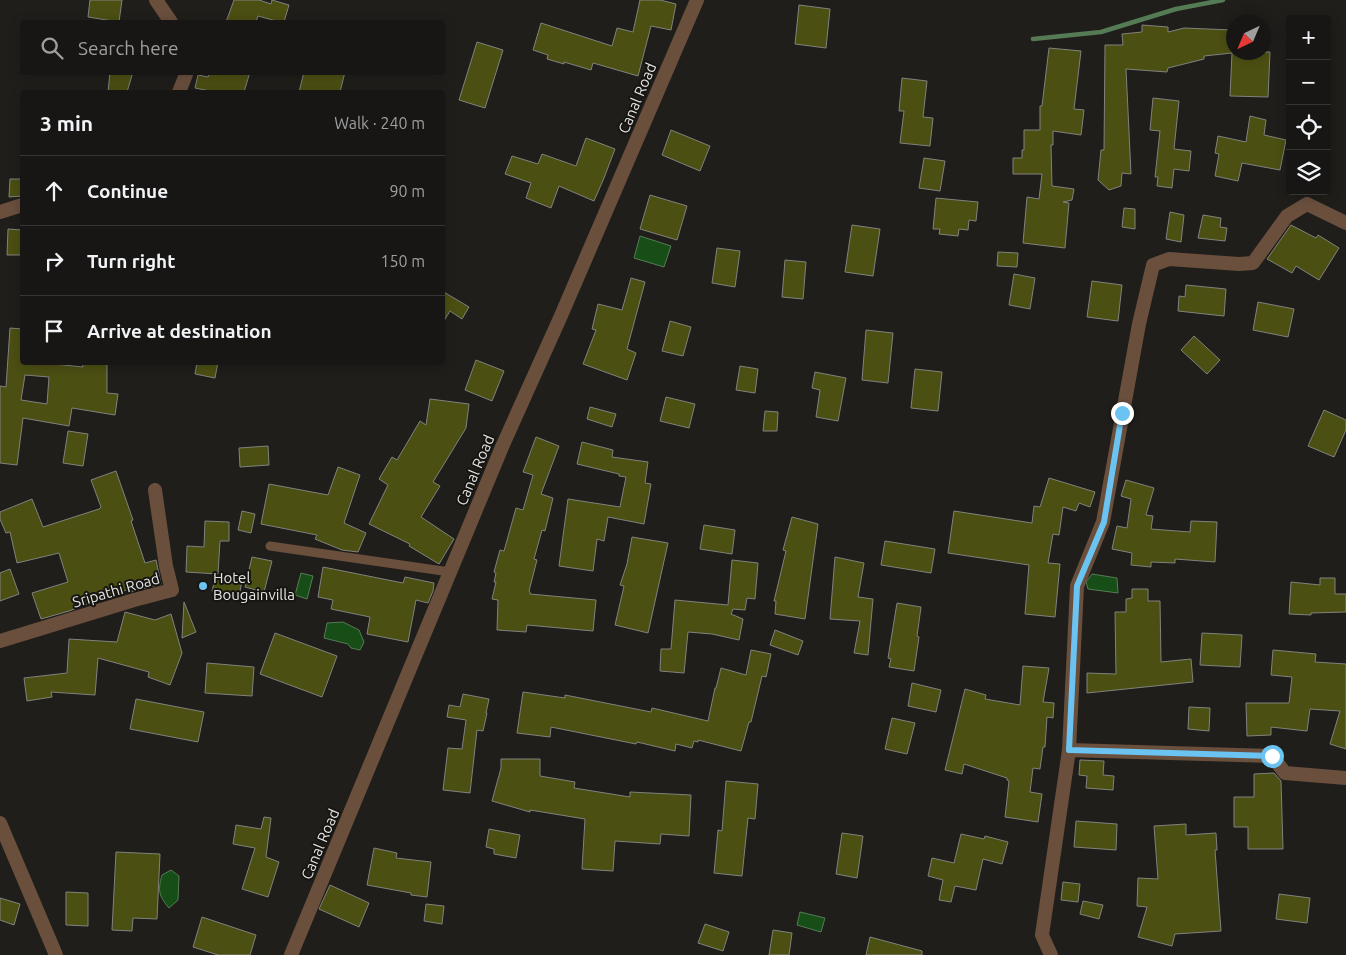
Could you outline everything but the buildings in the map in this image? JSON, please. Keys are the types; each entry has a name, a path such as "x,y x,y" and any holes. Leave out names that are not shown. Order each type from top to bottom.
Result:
{"street":[{"path":"156,0 170,20"},
{"name":"Canal Road","path":"291,955 502,447 564,309 697,0"},
{"path":"180,90 186,75"},
{"path":"1051,955 1042,935 1069,750 1077,586 1104,522 1139,324 1153,265 1169,259 1239,264 1253,263 1287,216 1307,204 1346,223"},
{"path":"0,212 20,207"},
{"name":"Sripathi Road","path":"0,641 172,590 166,566 155,490"},
{"path":"1069,750 1272,756 1285,773 1346,778"},
{"path":"0,822 56,955"}],"lane":[{"path":"270,546 450,572"}],"shaded area":[{"path":"640,236 671,246 664,267 634,258"},
{"path":"301,573 313,576 307,599 295,595"},
{"path":"1092,574 1117,578 1118,593 1088,589 1086,582"},
{"path":"343,622 359,630 364,642 360,650 351,648 348,644 324,638 327,623"},
{"path":"171,870 179,876 178,900 169,908 161,896 160,885 162,875"},
{"path":"800,912 825,918 821,932 797,925"}],"waterway":[{"path":"1033,39 1101,32 1176,9 1223,0"}],"place":[{"name":"Hotel Bougainvilla","path":"203,586"}],"route":[{"path":"1122,413 1104,522 1077,586 1069,750 1272,756"}]}
